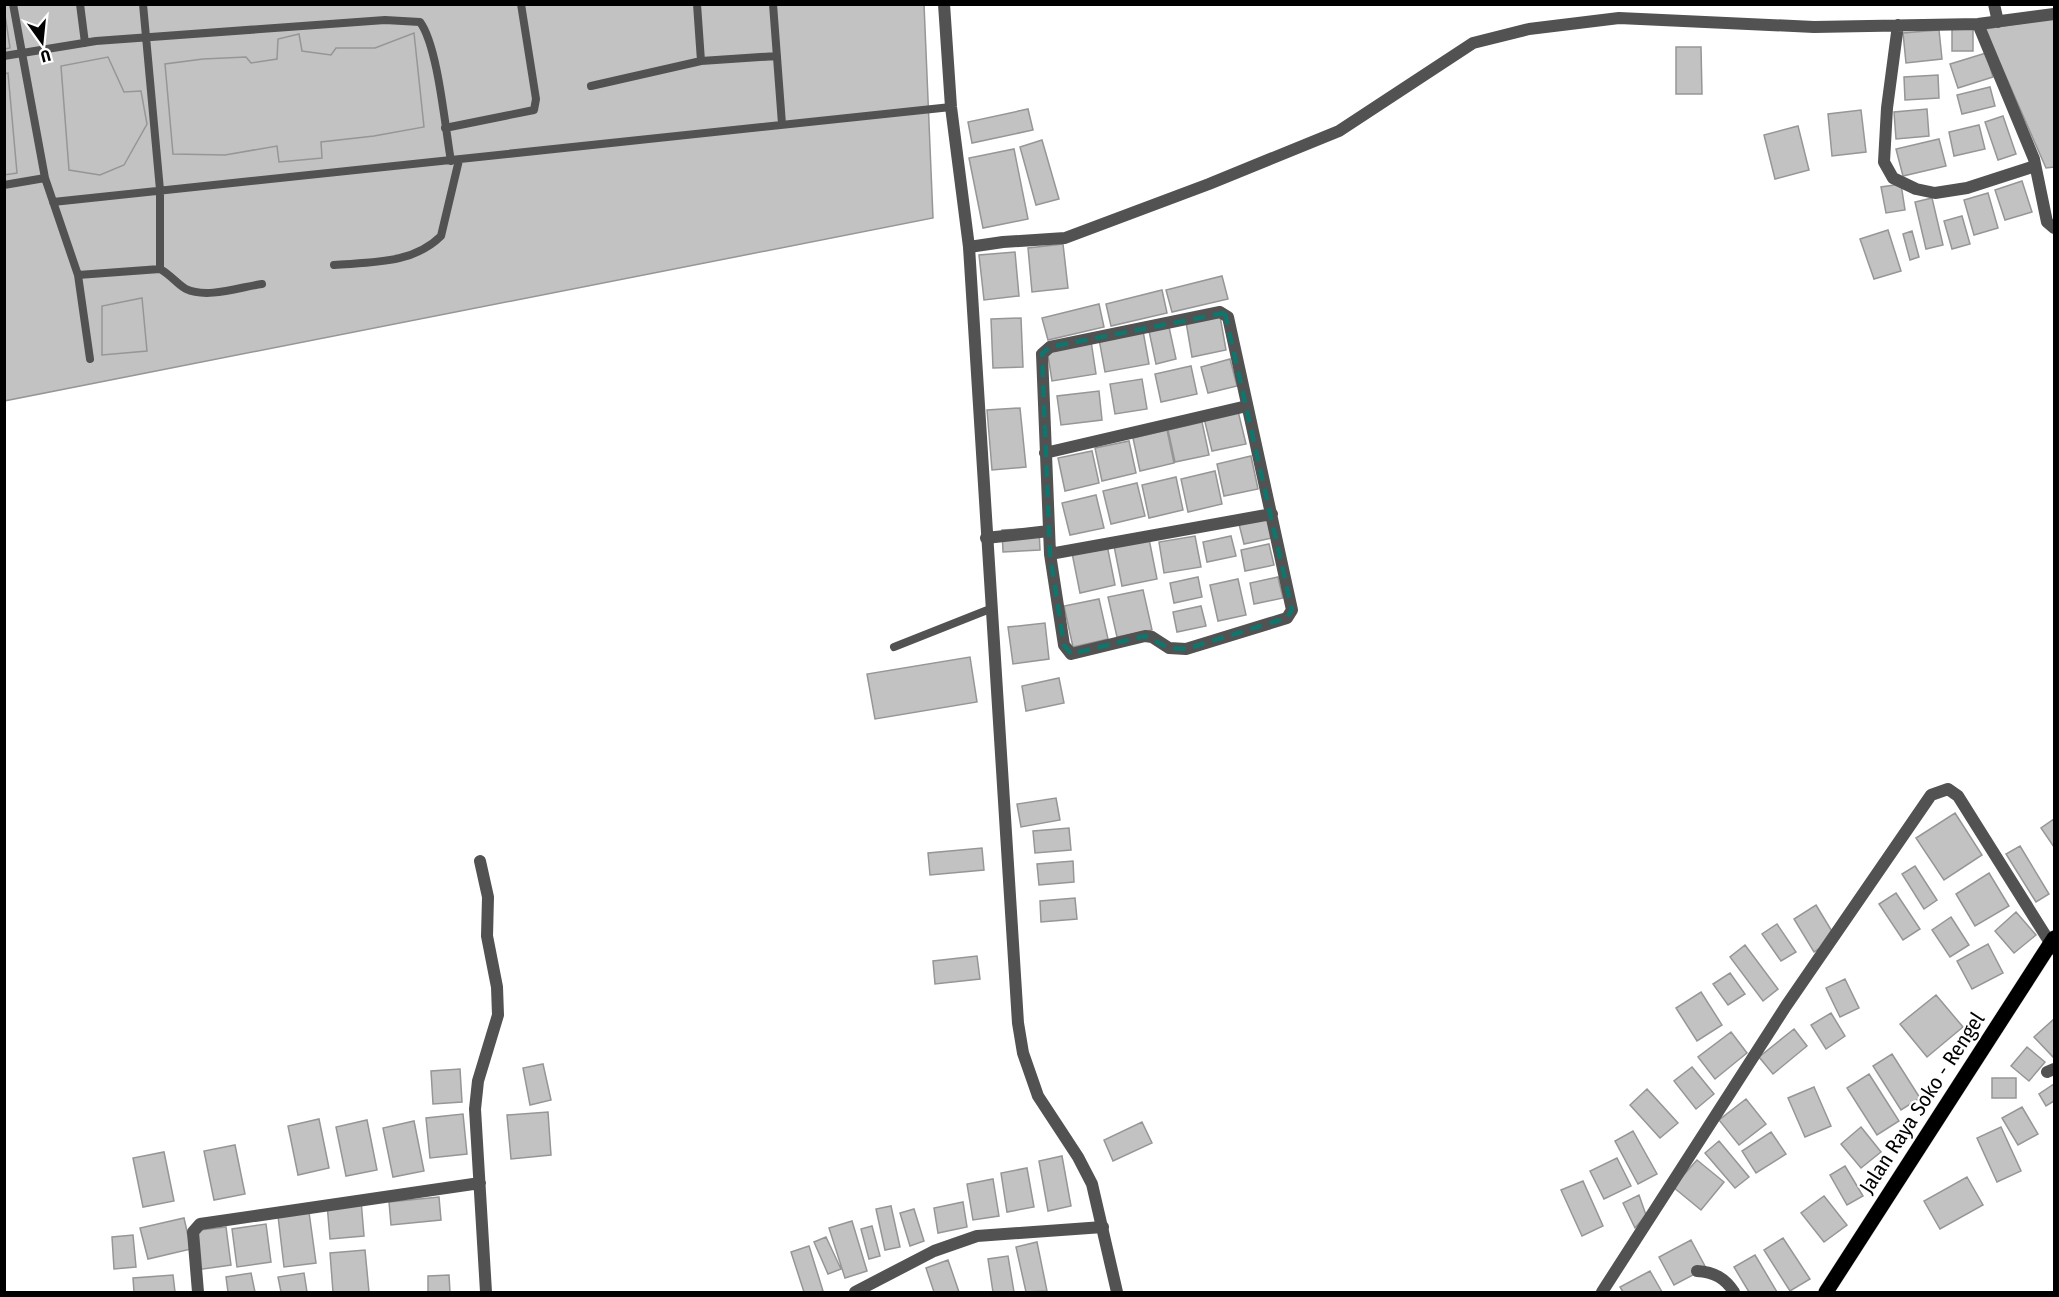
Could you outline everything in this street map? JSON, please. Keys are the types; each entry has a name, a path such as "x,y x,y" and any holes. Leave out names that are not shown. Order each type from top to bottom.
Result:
{"main road":[{"name":"Jalan Raya Soko - Rengel","path":"1826,1293 2053,943"}],"street":[{"path":"944,4 951,107 969,247 1015,991 1023,1053 1038,1096 1078,1157 1092,1184 1117,1293"},
{"path":"1994,4 1998,22"},
{"path":"969,247 1003,242 1065,238 1209,184 1339,131 1473,43 1529,29 1619,18 1814,27 1978,24 2055,14"},
{"path":"1978,24 2035,166 2047,222 2055,228"},
{"path":"1898,25 1887,108 1884,162 1893,178 1916,189 1935,193 1967,188 2035,166"},
{"path":"1220,312 1228,318 1247,406 1292,603 1290,615 1287,618 1186,649 1169,648 1152,637 1145,636 1075,654 1066,651 1050,554 1041,358 1045,349 1220,312"},
{"path":"1045,453 1247,406"},
{"path":"1050,554 1272,514"},
{"path":"986,538 1049,531"},
{"path":"1602,1293 1786,1006 1932,795 1947,789 1958,796 2053,943"},
{"path":"480,861 488,897 487,936 497,987 498,1015 478,1081 475,1109 486,1293"},
{"path":"198,1293 193,1232 200,1224 480,1183"},
{"path":"855,1293 934,1251 977,1236 1103,1227"},
{"path":"1697,1271 1709,1272 1720,1277 1734,1293"}],"lane":[{"path":"13,4 45,178 78,275 90,359"},
{"path":"80,4 85,43"},
{"path":"143,4 160,190 160,269"},
{"path":"445,128 534,110 536,99 521,4"},
{"path":"697,4 701,61"},
{"path":"773,4 782,124"},
{"path":"4,56 85,43 385,20 420,22 426,30 432,52 445,128 455,161 441,236 432,244 401,259 334,265"},
{"path":"591,86 701,61 777,56"},
{"path":"53,201 455,161 951,107"},
{"path":"4,184 45,178"},
{"path":"78,275 160,269 173,275 183,288 197,293 262,284"},
{"path":"894,646 990,609"}],"highlighted area":[{"path":"1225,313 1292,610 1287,618 1186,649 1169,648 1145,636 1071,654 1064,645 1050,554 1042,354 1050,347"}],"building":[{"path":"4,4 924,4 933,218 4,401"},
{"path":"4,8 10,48 4,49"},
{"path":"2054,18 2054,167 2046,168 1985,29"},
{"path":"1952,27 1973,27 1973,51 1952,51"},
{"path":"1939,30 1942,59 1906,63 1903,33"},
{"path":"414,33 424,127 321,142 322,158 279,162 277,146 225,155 173,154 165,64 246,57 251,63 277,59 278,39 299,34 302,51 331,55 336,48 375,48"},
{"path":"1676,47 1701,47 1702,94 1676,94"},
{"path":"1986,53 1993,77 1958,88 1950,64"},
{"path":"108,57 124,92 141,91 147,124 124,165 100,175 69,170 61,66"},
{"path":"8,73 17,173 4,175 4,74"},
{"path":"1938,75 1939,98 1905,100 1904,77"},
{"path":"1990,87 1995,106 1962,114 1957,95"},
{"path":"1028,109 1033,130 972,143 968,122"},
{"path":"1927,109 1929,136 1896,139 1894,112"},
{"path":"1861,110 1866,152 1832,156 1828,114"},
{"path":"2003,116 2016,154 1998,160 1985,122"},
{"path":"1979,125 1985,149 1954,156 1949,132"},
{"path":"1798,126 1809,170 1775,179 1764,135"},
{"path":"1939,139 1946,166 1903,176 1896,149"},
{"path":"1042,140 1059,199 1036,205 1020,147"},
{"path":"1014,149 1028,219 983,228 969,158"},
{"path":"2022,181 2032,212 2005,220 1995,190"},
{"path":"1901,184 1905,210 1886,213 1881,187"},
{"path":"1988,193 1998,228 1974,235 1964,200"},
{"path":"1932,198 1943,245 1926,249 1915,202"},
{"path":"1962,216 1970,244 1952,249 1944,221"},
{"path":"1888,230 1901,271 1874,279 1860,239"},
{"path":"1912,231 1919,257 1910,260 1903,234"},
{"path":"1063,244 1068,288 1032,292 1028,248"},
{"path":"1015,252 1019,296 984,300 979,255"},
{"path":"1222,276 1228,299 1172,312 1166,290"},
{"path":"1162,290 1167,313 1111,326 1106,304"},
{"path":"142,298 147,351 102,355 102,306"},
{"path":"1099,304 1104,327 1048,340 1042,318"},
{"path":"1220,316 1226,350 1192,357 1186,322"},
{"path":"1021,318 1023,367 993,368 991,319"},
{"path":"1169,327 1176,359 1156,364 1149,331"},
{"path":"1143,331 1149,364 1105,372 1099,339"},
{"path":"1091,341 1096,374 1052,381 1047,349"},
{"path":"1230,359 1237,386 1208,393 1201,367"},
{"path":"1191,366 1197,394 1161,402 1155,374"},
{"path":"1142,379 1147,409 1115,414 1110,384"},
{"path":"1099,391 1102,420 1061,425 1057,396"},
{"path":"1020,408 1026,467 992,470 987,410"},
{"path":"1238,411 1246,444 1212,451 1204,418"},
{"path":"1202,422 1209,455 1175,462 1168,430"},
{"path":"1167,430 1174,463 1140,471 1133,438"},
{"path":"1129,441 1136,473 1102,481 1095,448"},
{"path":"1092,451 1099,483 1065,491 1058,458"},
{"path":"1251,456 1258,489 1224,496 1217,464"},
{"path":"1215,471 1222,504 1188,512 1181,479"},
{"path":"1176,477 1183,510 1149,518 1142,485"},
{"path":"1137,483 1145,516 1111,524 1103,491"},
{"path":"1096,495 1104,528 1070,535 1062,503"},
{"path":"1268,518 1272,538 1244,544 1239,524"},
{"path":"1039,528 1040,550 1003,552 1002,530"},
{"path":"1195,536 1201,567 1164,573 1159,542"},
{"path":"1231,536 1236,556 1207,562 1203,542"},
{"path":"1149,539 1157,579 1122,586 1114,546"},
{"path":"1269,544 1274,565 1245,571 1241,550"},
{"path":"1107,545 1115,585 1080,593 1072,553"},
{"path":"1198,577 1202,597 1174,603 1170,583"},
{"path":"1278,577 1283,598 1254,604 1250,583"},
{"path":"1238,579 1246,615 1218,621 1210,585"},
{"path":"1143,590 1152,630 1117,637 1108,597"},
{"path":"1099,599 1108,639 1073,647 1064,606"},
{"path":"1201,606 1206,626 1177,632 1173,612"},
{"path":"1045,623 1049,659 1013,664 1008,627"},
{"path":"970,657 977,702 875,719 867,674"},
{"path":"1059,678 1064,703 1026,711 1022,686"},
{"path":"1056,798 1060,820 1021,827 1017,804"},
{"path":"1955,813 1982,855 1944,880 1916,838"},
{"path":"2054,819 2054,847 2041,828"},
{"path":"1069,828 1071,850 1035,853 1033,831"},
{"path":"2020,846 2049,894 2036,902 2006,854"},
{"path":"982,848 984,870 930,875 928,853"},
{"path":"1073,861 1074,882 1039,885 1037,864"},
{"path":"1915,866 1937,900 1924,909 1902,874"},
{"path":"1989,873 2009,906 1975,926 1956,894"},
{"path":"1896,893 1920,929 1903,940 1879,904"},
{"path":"1075,898 1077,919 1041,922 1040,901"},
{"path":"1816,905 1836,938 1814,952 1794,919"},
{"path":"2016,912 2036,935 2014,953 1995,931"},
{"path":"1951,917 1969,945 1950,957 1932,930"},
{"path":"1777,924 1796,952 1781,961 1762,934"},
{"path":"1988,944 2003,973 1972,989 1957,961"},
{"path":"1745,945 1778,989 1763,1001 1730,957"},
{"path":"977,956 980,979 935,984 933,961"},
{"path":"1730,973 1745,994 1728,1005 1713,984"},
{"path":"1845,979 1859,1008 1840,1017 1826,988"},
{"path":"1701,992 1722,1025 1697,1041 1676,1008"},
{"path":"1936,995 1963,1027 1927,1057 1900,1024"},
{"path":"1831,1013 1845,1036 1826,1049 1811,1025"},
{"path":"2054,1019 2054,1058 2034,1037"},
{"path":"1794,1029 1807,1046 1773,1074 1759,1057"},
{"path":"1731,1032 1747,1053 1715,1079 1698,1057"},
{"path":"2027,1047 2045,1062 2029,1081 2011,1066"},
{"path":"1892,1054 1920,1098 1901,1110 1873,1066"},
{"path":"543,1064 551,1100 530,1105 523,1068"},
{"path":"1692,1067 1714,1094 1696,1109 1674,1081"},
{"path":"460,1069 462,1102 433,1104 431,1071"},
{"path":"1869,1074 1899,1121 1877,1135 1847,1088"},
{"path":"1992,1078 2016,1078 2016,1098 1992,1098"},
{"path":"2054,1084 2054,1101 2046,1106 2039,1094"},
{"path":"1814,1087 1831,1126 1805,1137 1788,1098"},
{"path":"1647,1089 1678,1123 1660,1138 1630,1105"},
{"path":"1746,1099 1766,1124 1739,1145 1719,1120"},
{"path":"2022,1107 2038,1134 2018,1145 2002,1118"},
{"path":"548,1112 551,1155 511,1159 507,1115"},
{"path":"463,1114 467,1154 430,1158 426,1118"},
{"path":"319,1119 329,1168 298,1175 288,1126"},
{"path":"367,1120 377,1170 346,1176 336,1127"},
{"path":"414,1121 424,1171 393,1177 383,1128"},
{"path":"1142,1122 1152,1143 1113,1161 1104,1140"},
{"path":"1861,1127 1881,1152 1861,1168 1841,1144"},
{"path":"2001,1127 2021,1171 1997,1182 1977,1138"},
{"path":"1633,1131 1657,1174 1638,1184 1615,1141"},
{"path":"1771,1132 1786,1154 1756,1173 1742,1151"},
{"path":"1719,1141 1749,1177 1735,1188 1705,1153"},
{"path":"235,1145 245,1194 214,1200 204,1151"},
{"path":"164,1152 174,1201 143,1207 133,1158"},
{"path":"1062,1156 1071,1206 1048,1211 1039,1161"},
{"path":"1617,1158 1631,1186 1604,1199 1590,1171"},
{"path":"1697,1160 1724,1182 1701,1210 1673,1187"},
{"path":"1845,1166 1863,1196 1847,1205 1830,1175"},
{"path":"1027,1168 1034,1207 1007,1212 1001,1173"},
{"path":"1967,1177 1983,1205 1940,1229 1924,1201"},
{"path":"993,1179 999,1216 973,1220 967,1184"},
{"path":"1583,1181 1603,1226 1582,1236 1561,1190"},
{"path":"1639,1195 1646,1215 1635,1228 1623,1203"},
{"path":"1824,1196 1847,1225 1824,1242 1801,1213"},
{"path":"439,1197 441,1220 391,1225 389,1202"},
{"path":"361,1200 364,1236 330,1239 327,1204"},
{"path":"963,1202 967,1227 938,1233 934,1208"},
{"path":"891,1206 900,1247 885,1250 876,1209"},
{"path":"914,1209 924,1241 910,1246 900,1213"},
{"path":"309,1212 316,1263 284,1267 278,1216"},
{"path":"184,1218 191,1249 148,1259 140,1228"},
{"path":"852,1221 867,1271 845,1278 829,1228"},
{"path":"266,1224 271,1262 237,1267 232,1229"},
{"path":"872,1226 880,1256 869,1259 861,1229"},
{"path":"226,1227 231,1265 196,1270 191,1231"},
{"path":"133,1235 136,1267 114,1269 112,1237"},
{"path":"826,1237 841,1269 828,1274 814,1242"},
{"path":"1783,1238 1810,1279 1790,1291 1764,1250"},
{"path":"1691,1240 1706,1268 1674,1285 1659,1257"},
{"path":"1037,1242 1047,1291 1026,1292 1016,1247"},
{"path":"809,1246 823,1291 804,1292 791,1252"},
{"path":"365,1250 369,1292 333,1292 330,1253"},
{"path":"1755,1255 1777,1292 1749,1292 1734,1267"},
{"path":"1008,1256 1014,1292 993,1292 988,1259"},
{"path":"948,1260 959,1292 934,1292 926,1268"},
{"path":"1650,1271 1662,1292 1623,1292 1620,1287"},
{"path":"251,1273 255,1292 228,1292 226,1277"},
{"path":"304,1273 307,1292 281,1292 278,1277"},
{"path":"173,1275 175,1292 134,1292 133,1278"},
{"path":"449,1275 450,1292 428,1292 428,1276"}]}
